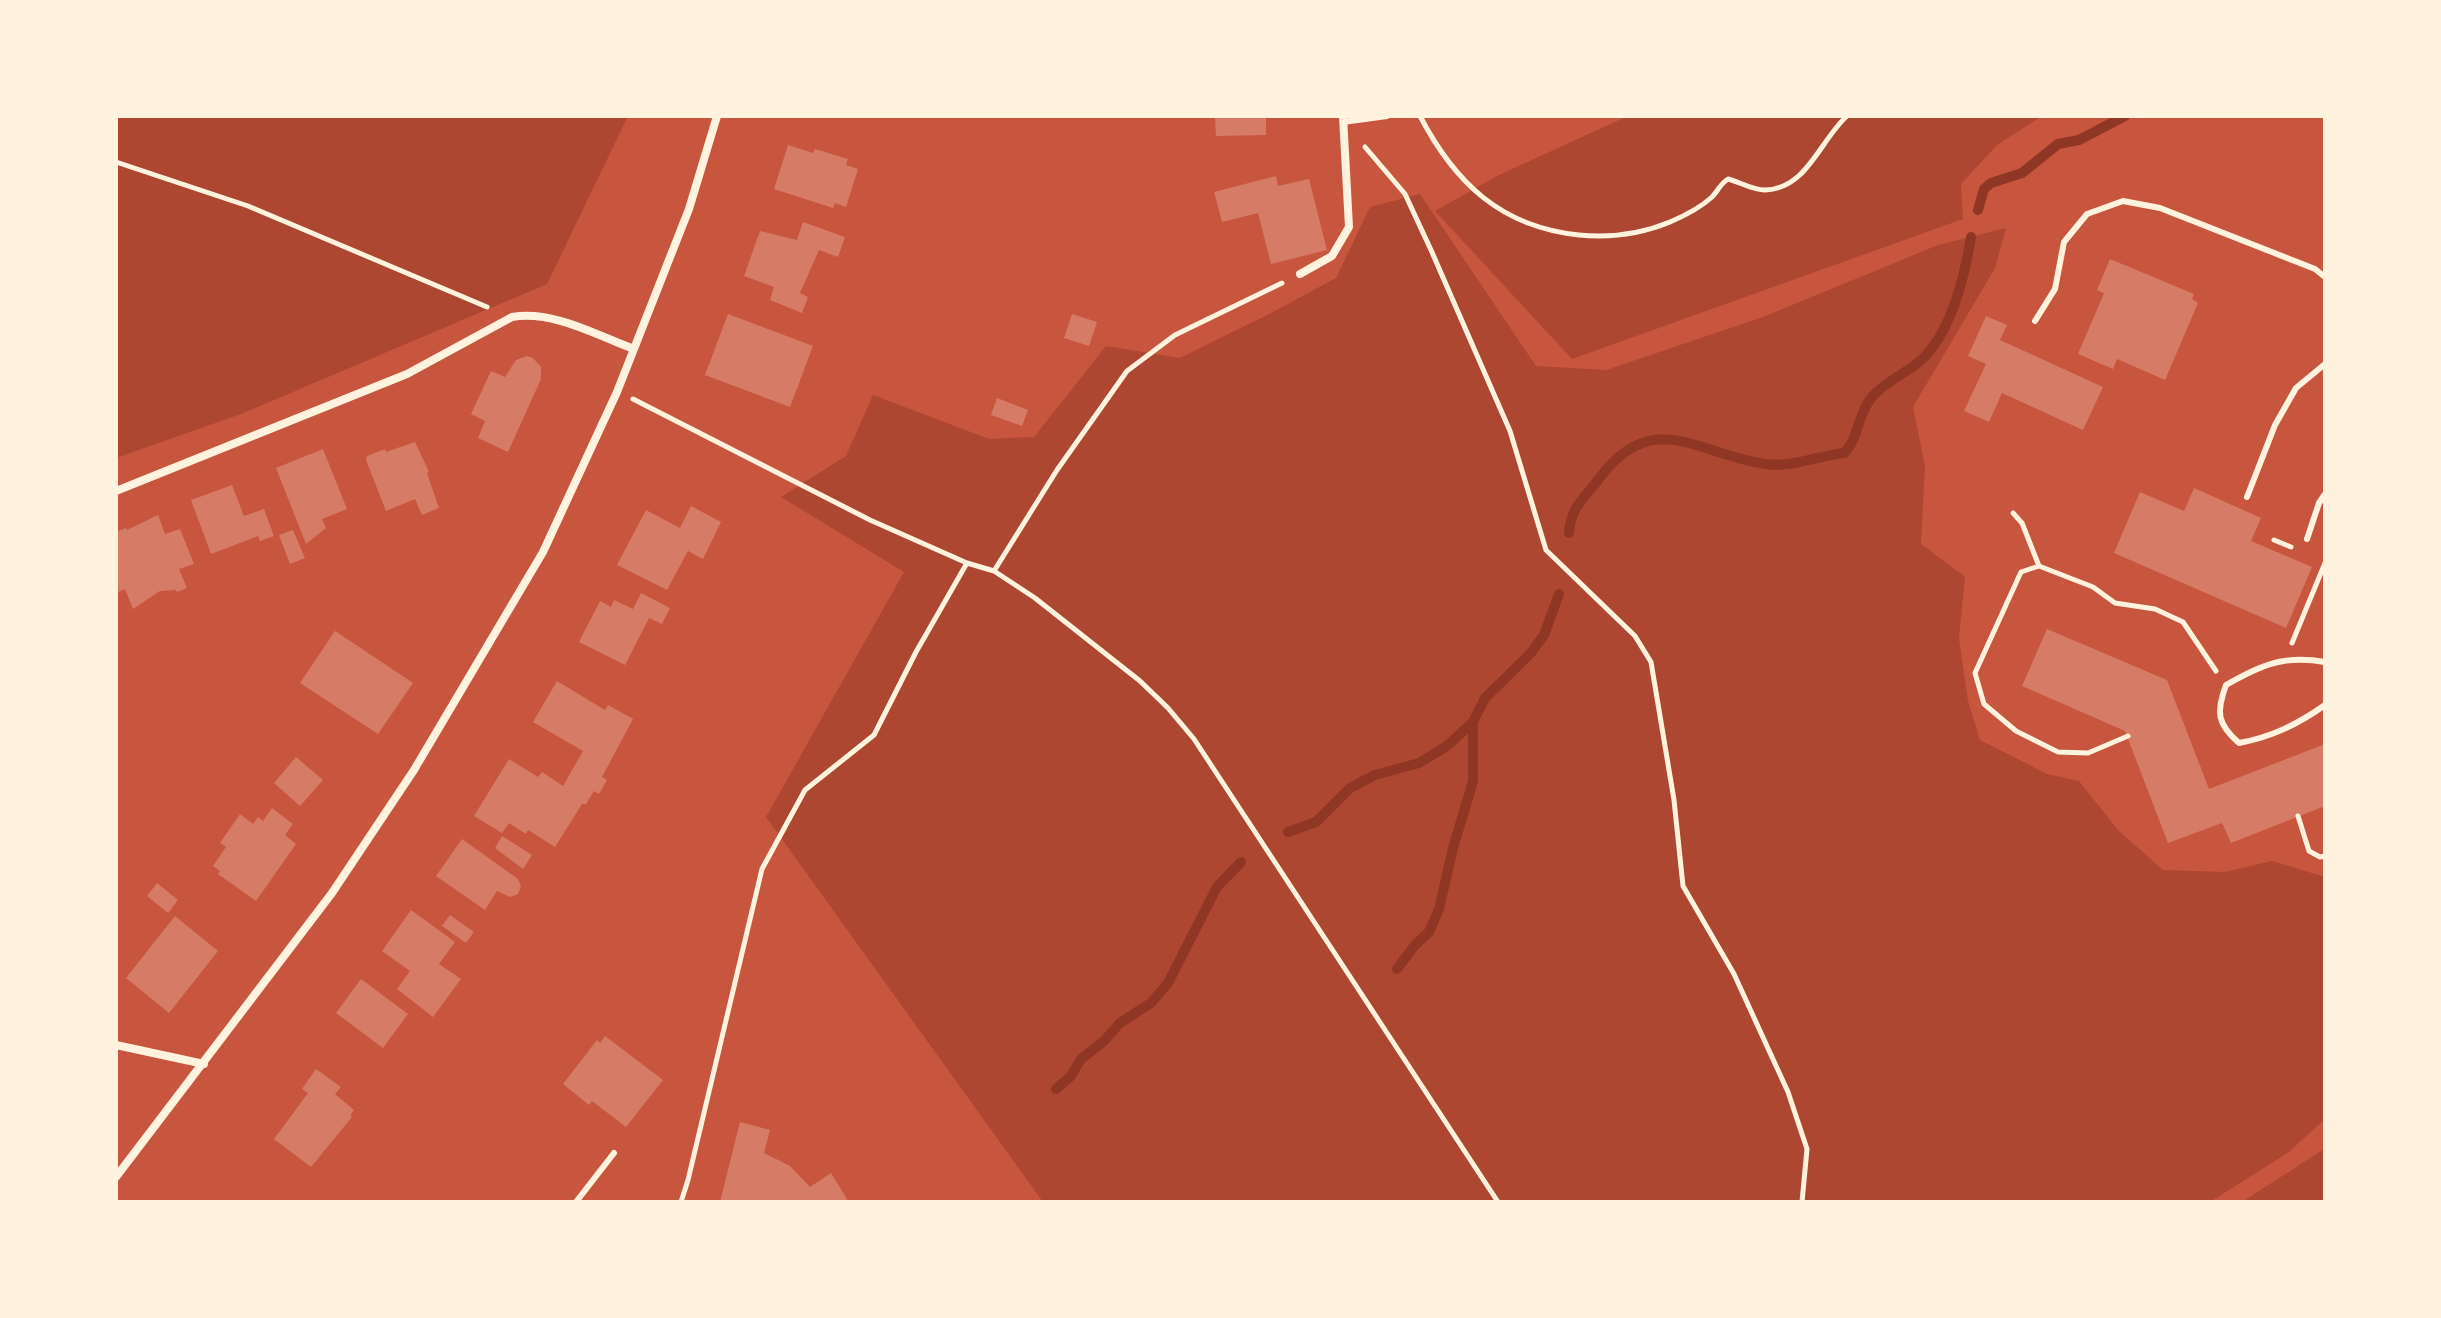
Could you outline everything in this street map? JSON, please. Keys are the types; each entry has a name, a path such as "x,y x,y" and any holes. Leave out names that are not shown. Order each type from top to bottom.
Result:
{"street":[{"path":"116,1177 332,893 414,770 543,552 617,392 689,209 717,116"},
{"path":"1300,274 1332,256 1349,227 1343,119"},
{"path":"116,491 407,374 512,317 528,314 549,317 634,349"},
{"path":"116,1045 204,1064"}],"lane":[{"path":"1343,119 1387,116"},
{"path":"2035,321 2055,289 2064,242 2087,214 2123,201 2160,208 2315,269 2325,277"},
{"path":"2247,497 2275,425 2296,388 2325,364"},
{"path":"2307,539 2325,494"},
{"path":"2325,662 2286,659 2250,672 2226,685 2218,706 2224,730 2239,743 2262,739 2299,723 2325,705"},
{"path":"576,1202 614,1153"}],"path":[{"path":"1420,116 1436,146 1455,171 1504,214 1560,233 1590,236 1616,236 1668,223 1693,211 1713,196 1728,179 1763,190 1789,182 1810,166 1830,134 1847,116"},
{"path":"1343,119 1405,194 1510,431 1546,550 1635,636 1651,662 1674,800 1683,886 1734,974 1788,1092 1807,1149 1802,1202"},
{"path":"116,162 248,206 512,317"},
{"path":"994,571 1057,470 1127,371 1175,335 1300,274"},
{"path":"617,392 651,406 870,520 967,563 994,571 1035,598 1140,681 1194,739 1498,1202"},
{"path":"2013,513 2022,523 2039,566"},
{"path":"681,1202 762,869 805,790 874,735 916,652 967,563"},
{"path":"2286,659 2325,563"},
{"path":"2128,736 2088,753 2058,752 2016,731 1984,704 1975,673 2021,572 2039,566 2093,587 2115,603 2155,609 2183,622 2226,685"},
{"path":"2298,816 2309,851 2320,857 2325,856"}],"shaded area":[{"path":"116,116 628,116 547,284 241,414 116,458"},
{"path":"1628,116 2042,116 1997,145 1961,184 1963,219 1572,359 1435,211 1499,175"},
{"path":"1420,194 1536,366 1606,370 1763,317 1938,245 2006,228 1995,268 1913,407 1925,466 1921,544 1965,577 1959,638 1968,701 1980,740 2047,774 2079,781 2118,830 2163,870 2225,872 2272,861 2325,877 2325,1119 2289,1152 2210,1202 1043,1202 766,817 904,572 781,497 846,456 873,395 989,439 1034,437 1106,346 1180,358 1336,278 1370,207"},
{"path":"2325,1148 2325,1202 2242,1202 2321,1151"}],"building":[{"path":"1215,116 1266,116 1266,135 1216,136"},
{"path":"788,145 848,159 846,165 858,169 846,207 835,203 833,208 774,189"},
{"path":"1276,176 1278,186 1309,179 1327,250 1271,264 1258,213 1222,222 1214,192"},
{"path":"803,222 845,237 838,257 819,250 800,293 808,297 802,313 770,300 774,287 744,276 760,231 797,240"},
{"path":"2110,259 2194,294 2192,299 2198,303 2165,380 2117,359 2113,369 2078,354 2104,293 2097,290"},
{"path":"728,314 813,346 790,407 705,375"},
{"path":"1072,314 1097,322 1089,346 1064,338"},
{"path":"1986,316 2007,325 2000,340 2103,387 2083,430 2002,393 1989,422 1964,411 1986,364 1968,356"},
{"path":"527,356 541,367 541,379 508,452 478,438 485,421 471,414 491,371 505,377 516,360"},
{"path":"997,398 1028,410 1022,426 991,415"},
{"path":"415,442 429,472 439,508 422,515 415,499 386,511 367,456"},
{"path":"323,449 347,509 322,519 326,528 306,544 276,468"},
{"path":"232,485 244,516 264,509 274,536 260,541 258,536 211,554 191,500"},
{"path":"2194,488 2261,518 2251,541 2312,567 2286,628 2114,553 2140,492 2184,511"},
{"path":"691,506 721,522 703,559 688,551 667,590 617,565 646,510 680,528"},
{"path":"158,515 165,534 180,529 194,564 179,569 187,588 177,592 160,591 133,609 125,589 116,593 116,532"},
{"path":"293,530 305,558 290,564 279,535"},
{"path":"641,593 670,608 662,624 649,618 625,665 579,642 600,601 611,607 614,600 633,609"},
{"path":"2047,629 2167,680 2209,789 2325,744 2325,806 2231,843 2222,823 2168,843 2125,731 2022,686"},
{"path":"335,631 413,683 378,734 300,683"},
{"path":"557,681 605,710 608,705 633,719 602,777 607,780 599,794 594,791 586,804 582,804 555,847 528,830 526,834 509,823 502,833 474,816 509,759 538,777 542,772 563,786 583,751 533,722"},
{"path":"296,757 323,780 300,806 274,783"},
{"path":"272,808 293,824 285,835 296,844 256,901 218,874 220,871 213,866 226,847 220,843 240,814 253,824 258,817 263,821"},
{"path":"502,836 532,855 523,869 495,848"},
{"path":"462,839 518,879 521,886 518,894 510,897 497,891 485,910 436,876"},
{"path":"157,883 178,900 168,913 147,896"},
{"path":"411,910 455,942 439,964 461,979 433,1017 397,989 410,971 382,951"},
{"path":"450,915 474,932 466,943 442,926"},
{"path":"175,916 218,951 169,1013 126,978"},
{"path":"361,979 408,1014 383,1048 336,1013"},
{"path":"605,1036 663,1080 626,1127 592,1101 589,1105 563,1084 597,1040 600,1043"},
{"path":"316,1069 341,1087 335,1094 354,1110 352,1117 311,1167 274,1139 308,1093 302,1089"},
{"path":"740,1122 770,1130 764,1153 790,1166 810,1187 831,1173 847,1199 842,1202 720,1202"}],"waterway":[{"path":"1978,210 1984,189 1991,183 2022,173 2058,144 2079,140 2125,116"},
{"path":"1569,533 1572,517 1583,499 1618,457 1638,445 1657,440 1677,440 1741,459 1775,465 1844,453 1871,398 1920,361 1940,336 1955,303 1971,237"},
{"path":"1288,832 1316,822 1350,788 1375,775 1419,763 1447,746 1473,722 1485,698 1530,654 1544,635 1559,594"},
{"path":"1397,969 1429,932 1439,909 1473,781 1473,722"},
{"path":"1056,1089 1071,1076 1081,1059 1120,1023 1151,1003 1168,983 1217,887 1241,862"}]}
